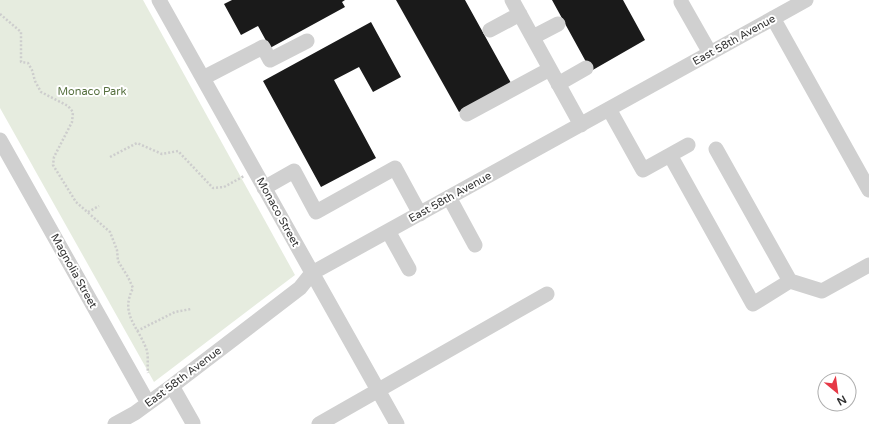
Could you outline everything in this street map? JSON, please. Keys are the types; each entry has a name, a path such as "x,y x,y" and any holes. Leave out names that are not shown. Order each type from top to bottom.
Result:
{"street":[{"name":"Monaco Street","path":"160,0 397,424"},
{"path":"512,0 581,124"},
{"name":"East 58th Avenue","path":"115,424 172,386 300,288 312,273 806,0"},
{"path":"681,2 710,53"},
{"path":"490,30 520,14"},
{"path":"773,18 869,190"},
{"path":"533,37 558,24"},
{"path":"203,78 263,47 270,60 307,41"},
{"path":"558,84 586,68"},
{"path":"468,114 550,69"},
{"path":"609,109 643,170 688,145"},
{"name":"Magnolia Street","path":"0,140 148,403"},
{"path":"716,149 790,281 822,291 869,265"},
{"path":"670,155 753,304 790,281"},
{"path":"264,188 294,171 316,212 395,168 420,214"},
{"path":"449,197 475,245"},
{"path":"388,231 409,269"},
{"path":"319,424 546,294"},
{"path":"172,386 193,423"}],"path":[{"path":"0,14 21,32 21,62 28,63 32,70 34,81 41,92 68,106 73,112 72,122 54,157 53,166 76,202 110,232 117,250 118,261 128,277 132,288 128,297 128,311 147,349 148,380"},
{"path":"110,157 137,143 162,154 178,150 213,188 224,187 255,170"},
{"path":"88,212 99,206"},
{"path":"137,331 175,312 191,309"}],"green space":[{"name":"Monaco Park","path":"0,0 143,0 295,275 154,382 0,108"}],"building":[{"path":"232,0 345,0 342,2 345,7 270,48 258,26 241,35 224,4"},
{"path":"396,0 465,0 511,83 459,112"},
{"path":"552,0 623,0 645,40 591,71"},
{"path":"371,22 401,77 373,92 359,67 334,80 376,158 321,187 263,81"}]}
